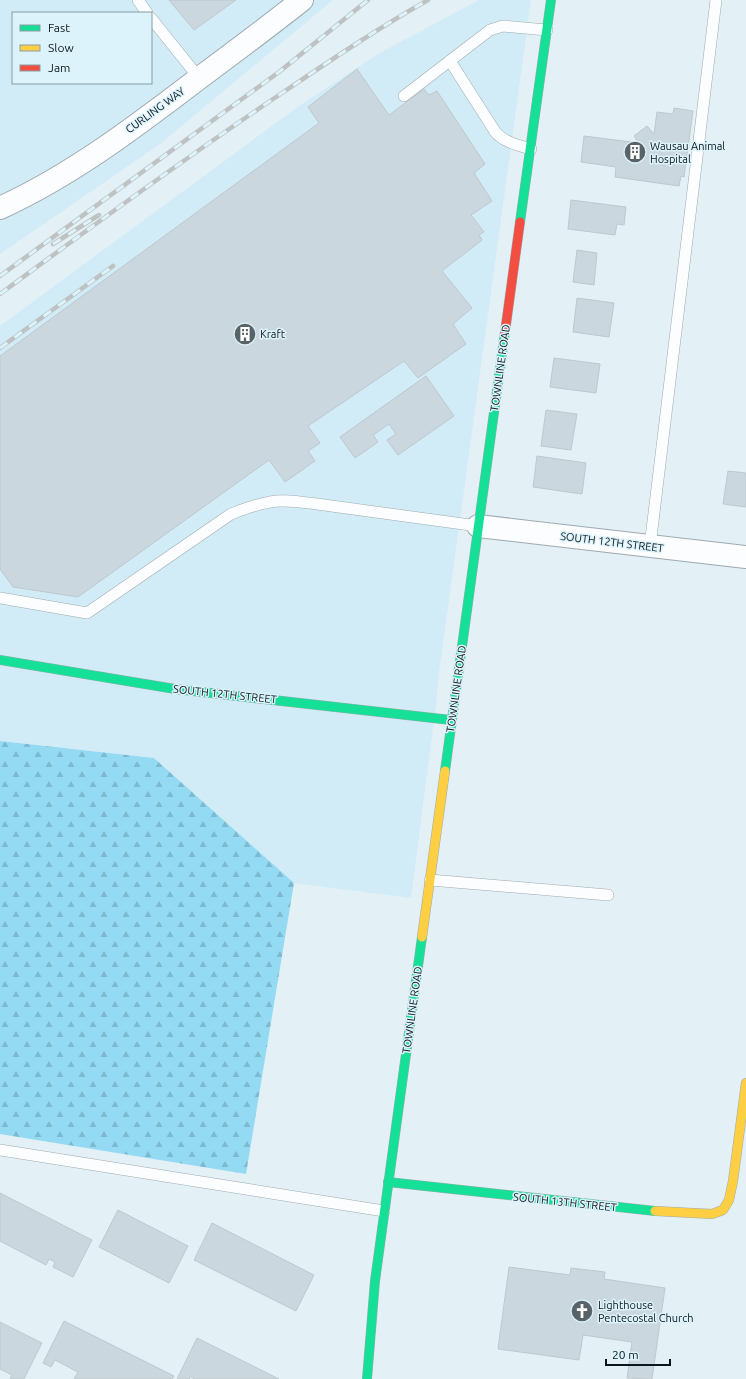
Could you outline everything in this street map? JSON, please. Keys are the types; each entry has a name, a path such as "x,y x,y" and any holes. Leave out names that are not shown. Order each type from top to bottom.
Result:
{"street":[{"name":"CURLING WAY","path":"0,208 22,198 62,176 130,129 302,0"},
{"name":"TOWNLINE ROAD","path":"367,1379 375,1282 384,1211 551,0"},
{"name":"SOUTH 12TH STREET","path":"478,526 746,557"},
{"name":"SOUTH 12TH STREET","path":"0,660 175,689 451,720"},
{"name":"SOUTH 13TH STREET","path":"388,1182 641,1210 712,1214 723,1210 731,1193 746,1083"}],"lane":[{"path":"138,0 146,12"},
{"path":"650,546 716,0"},
{"path":"152,19 199,78"},
{"path":"404,96 490,30 503,26 547,30"},
{"path":"450,61 496,133 508,142 530,149"},
{"path":"0,598 87,613 231,514 252,506 271,502 291,501 478,526"},
{"path":"430,880 608,895"},
{"path":"0,1150 8,1150 384,1211"}],"shaded area":[{"path":"0,0 333,0 160,144 0,254"},
{"path":"479,0 531,0 438,680 411,898 294,883 154,758 0,741 0,326 299,106 378,54"}],"green space":[{"path":"0,741 154,758 294,883 246,1174 0,1134"}],"building":[{"path":"169,0 236,0 194,30"},
{"name":"Kraft","path":"357,69 389,115 424,89 429,95 437,91 485,164 474,173 492,201 471,215 484,232 479,235 482,240 442,271 472,308 453,324 466,344 418,378 404,361 308,426 320,443 308,451 315,461 285,482 269,460 78,597 13,587 0,569 0,356 319,123 308,107"},
{"name":"Wausau Animal Hospital","path":"674,108 693,111 684,177 681,176 679,186 615,177 616,167 581,162 584,136 639,143 634,136 647,126 654,134 657,112 673,114"},
{"path":"571,200 626,207 624,225 617,224 615,235 568,229"},
{"path":"577,250 597,253 594,285 573,282"},
{"path":"577,298 614,303 609,337 573,332"},
{"path":"554,358 600,364 596,393 550,387"},
{"path":"426,376 454,416 398,455 387,440 396,434 389,424 373,435 378,442 355,458 340,437"},
{"path":"546,410 577,414 571,450 541,446"},
{"path":"537,456 586,463 582,494 533,487"},
{"path":"728,471 746,473 746,507 723,504"},
{"path":"0,1193 92,1240 73,1277 53,1267 55,1262 49,1259 46,1265 0,1241"},
{"path":"118,1210 188,1246 169,1283 99,1247"},
{"path":"212,1223 314,1275 296,1311 194,1260"},
{"name":"Lighthouse Pentecostal Church","path":"509,1267 570,1275 571,1268 605,1272 604,1279 665,1288 652,1379 627,1378 632,1342 583,1335 579,1360 498,1349"},
{"path":"64,1321 174,1376 172,1379 74,1379 78,1372 55,1360 51,1367 43,1363"},
{"path":"0,1322 42,1343 24,1379 10,1379 12,1375 0,1369"},
{"path":"197,1338 279,1379 195,1379 191,1377 189,1379 177,1379"}],"railway":[{"path":"0,276 279,72 368,0"},
{"path":"0,294 213,140 356,44 428,0"},
{"path":"53,244 99,215"},
{"path":"0,348 113,266"}],"traffic: fast":[{"path":"520,222 551,0"},
{"path":"445,771 505,332"},
{"path":"0,660 175,689 451,720"},
{"path":"367,1379 375,1281 422,937"},
{"path":"388,1182 655,1211"}],"traffic: slow":[{"path":"422,937 445,771"},
{"path":"655,1211 712,1214 723,1210 729,1200 733,1181 746,1083"}],"traffic: jam":[{"path":"505,332 520,222"}],"place":[{"name":"Wausau Animal Hospital","path":"635,152"},
{"name":"Kraft","path":"245,334"},
{"name":"Lighthouse Pentecostal Church","path":"582,1311"}]}
